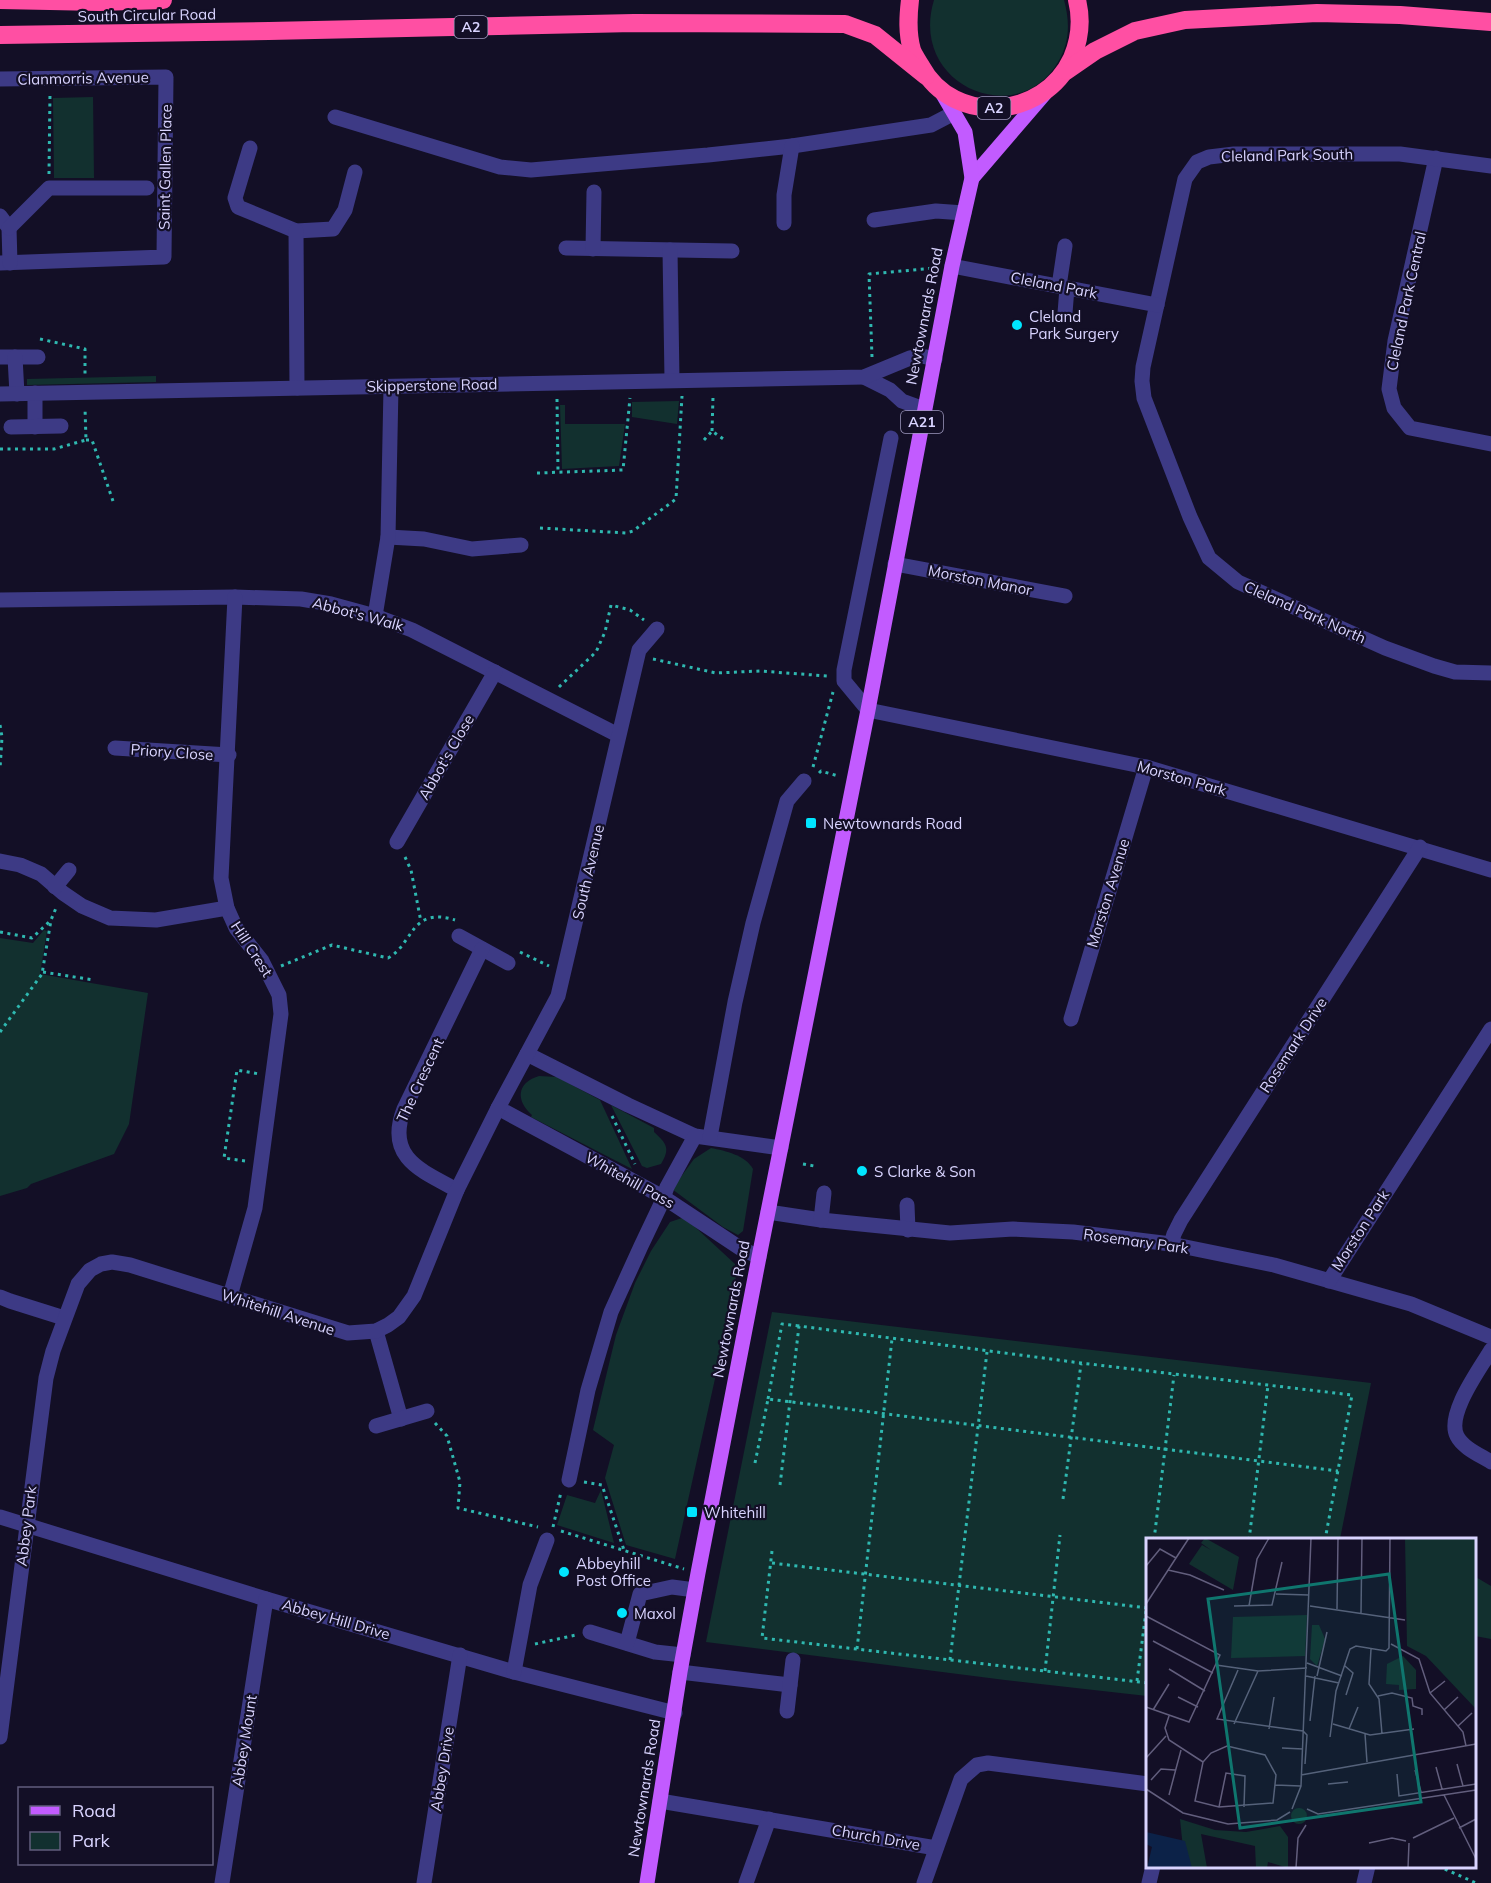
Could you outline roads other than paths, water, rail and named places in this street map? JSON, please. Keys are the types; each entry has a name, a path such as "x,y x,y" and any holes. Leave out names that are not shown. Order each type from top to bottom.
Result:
{"highway":[{"name":"South Circular Road","path":"0,0 99,2 162,0"},
{"name":"A2","path":"910,0 908,25 913,52 926,76 941,91 959,101 980,107 1004,108 1028,102 1049,89 1066,70 1095,51 1135,31 1185,20 1317,13 1400,15 1491,22"},
{"name":"A2","path":"1066,70 1078,44 1081,14 1077,0"},
{"name":"South Circular Road","path":"0,35 622,23 845,24 875,35 926,76"},
{"path":"0,26 46,34"}],"main road":[{"name":"Newtownards Road","path":"972,178 1049,89"},
{"name":"Newtownards Road","path":"647,1883 680,1671 698,1573 868,710 951,268 972,178 965,132 941,91"}],"street":[{"name":"Clanmorris Avenue","path":"0,79 166,77"},
{"name":"Saint Gallen Place","path":"5,263 164,257 166,77"},
{"path":"335,117 500,167 531,170 792,146 931,125 954,113"},
{"path":"784,223 784,195 792,146"},
{"path":"250,148 235,198 238,207 296,231 333,229 345,210 355,172"},
{"name":"Cleland Park South","path":"1157,305 1185,179 1197,162 1209,157 1234,154 1400,154 1491,166"},
{"name":"Cleland Park Central","path":"1436,158 1395,341 1389,389 1394,408 1410,428 1491,444"},
{"path":"5,263 4,222 49,188 147,188"},
{"path":"593,249 594,192"},
{"path":"874,220 936,211 964,213"},
{"path":"296,231 297,388"},
{"path":"1065,246 1063,287 1065,313"},
{"path":"566,248 732,251"},
{"path":"670,250 677,380"},
{"name":"Cleland Park","path":"951,268 1157,305"},
{"name":"Cleland Park North","path":"1157,305 1143,367 1144,398 1190,517 1209,558 1238,582 1385,648 1455,672 1491,673"},
{"name":"Skipperstone Road","path":"0,394 869,376 910,358 922,356 934,359"},
{"path":"17,394 8,357 38,357"},
{"name":"Skipperstone Road","path":"869,376 902,401 924,409"},
{"path":"375,616 388,537 391,387"},
{"path":"35,393 35,426"},
{"path":"11,426 61,426"},
{"path":"868,710 844,681 844,670 891,438"},
{"path":"388,537 424,539 472,549 521,545"},
{"name":"Morston Manor","path":"895,564 1065,596"},
{"name":"Abbot's Walk","path":"0,600 235,597 301,599 331,604 375,616 412,630 618,735"},
{"name":"Hill Crest","path":"230,1296 255,1208 281,1014 279,995 262,961 236,928 227,908 221,878 229,755 235,597"},
{"name":"South Avenue","path":"498,1108 558,996 639,650 657,629"},
{"name":"Abbot's Close","path":"397,842 495,672"},
{"name":"Morston Park","path":"868,710 1146,767 1491,870"},
{"name":"Priory Close","path":"115,748 229,755"},
{"name":"Morston Avenue","path":"1071,1019 1146,767"},
{"path":"569,1480 588,1390 611,1312 667,1187 702,1137 753,922 787,801 804,781"},
{"name":"Rosemark Drive","path":"1171,1244 1181,1220 1420,848"},
{"path":"0,861 20,865 35,872 82,906 110,918 156,920 227,908"},
{"path":"59,890 69,870"},
{"path":"458,929 482,949 509,955"},
{"name":"The Crescent","path":"457,1190 425,1174 406,1156 399,1140 398,1125 482,949"},
{"name":"Morston Park","path":"1329,1281 1491,1029"},
{"path":"527,1054 597,1090 702,1137 781,1148"},
{"path":"401,1419 376,1331 399,1317 414,1296 457,1190 498,1108"},
{"name":"Whitehill Pass","path":"498,1108 663,1197 740,1248 759,1257"},
{"path":"821,1220 824,1193"},
{"path":"908,1205 908,1230"},
{"name":"Rosemary Park","path":"768,1212 908,1230 950,1233 1013,1229 1073,1232 1171,1244 1274,1265 1411,1304 1491,1337"},
{"name":"Whitehill Avenue","path":"64,1318 78,1284 95,1267 112,1262 130,1265 335,1331 348,1333 376,1331"},
{"path":"0,1297 64,1318"},
{"name":"Abbey Park","path":"0,1737 46,1377 64,1318"},
{"path":"1491,1350 1459,1405 1454,1422 1457,1436 1468,1449 1491,1462"},
{"path":"376,1426 428,1412"},
{"name":"Abbey Hill Drive","path":"0,1517 266,1599 514,1671 675,1713"},
{"path":"514,1671 531,1585 547,1535"},
{"path":"627,1642 639,1594 672,1587 695,1590"},
{"name":"Abbey Mount","path":"222,1883 266,1599"},
{"path":"590,1632 655,1652 683,1655"},
{"name":"Abbey Drive","path":"424,1883 460,1655"},
{"path":"787,1711 793,1660"},
{"path":"680,1671 790,1685"},
{"name":"Church Drive","path":"660,1800 936,1848 961,1779 977,1765 988,1763 1146,1784"},
{"path":"746,1883 769,1819"},
{"path":"924,1883 936,1848"},
{"path":"1149,1883 1153,1868"}],"place":[{"name":"Cleland Park Surgery","path":"1017,325"},
{"name":"Newtownards Road","path":"811,823"},
{"name":"S Clarke & Son","path":"862,1171"},
{"name":"Whitehill","path":"692,1512"},
{"name":"Abbeyhill Post Office","path":"564,1572"},
{"name":"Maxol","path":"622,1613"}]}
